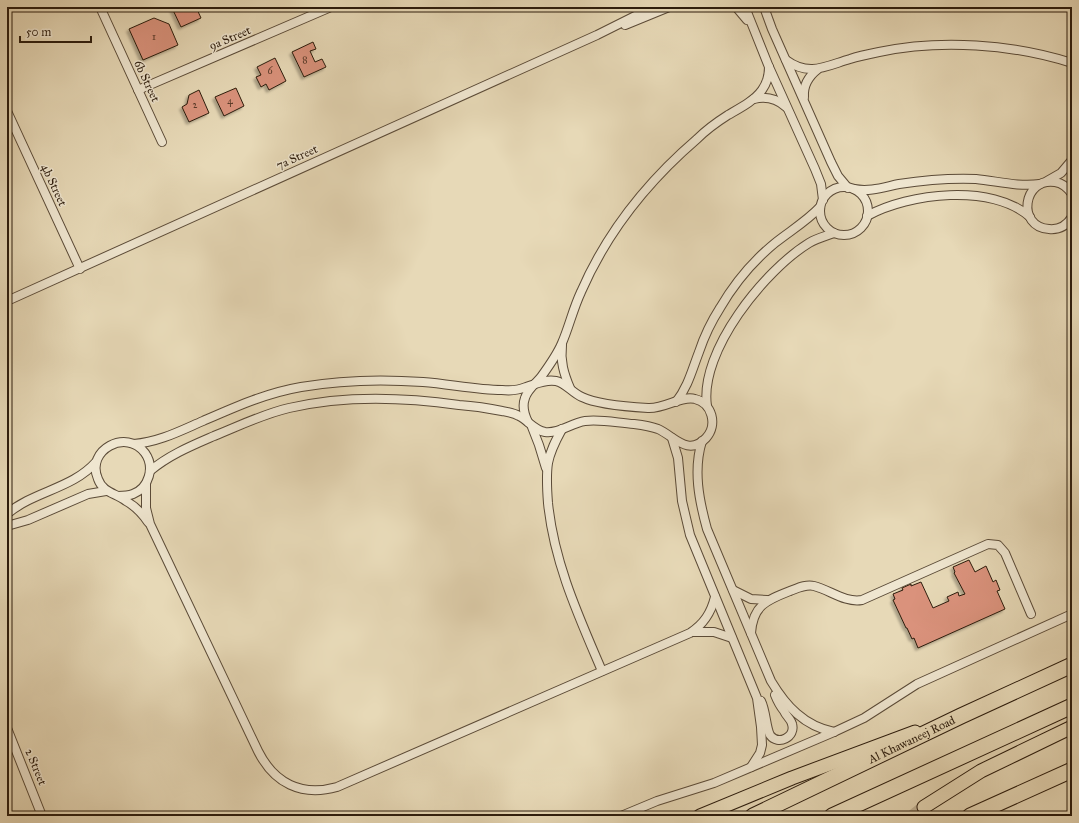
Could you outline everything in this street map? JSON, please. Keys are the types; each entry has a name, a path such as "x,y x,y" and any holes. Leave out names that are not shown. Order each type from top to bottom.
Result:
{"highway":[{"name":"Al Khawaneej Road","path":"752,816 961,716 1072,665"},
{"path":"832,816 1072,706"},
{"path":"970,816 1072,770"}],"main road":[{"path":"700,816 842,759 961,716"},
{"path":"924,806 981,771 1072,727"}],"street":[{"name":"6b Street","path":"100,7 162,142"},
{"name":"9a Street","path":"138,90 329,7"},
{"name":"7a Street","path":"7,301 597,34 653,7"},
{"name":"7a Street","path":"597,34 625,25 669,7"},
{"path":"736,7 743,14 755,34"},
{"path":"745,7 769,67 818,177 822,204 820,215 823,223 834,233"},
{"path":"707,406 706,390 709,375 721,345 740,311 754,292 770,274 788,258 814,240 834,233 848,234 855,232 861,228 867,216 866,203 859,193 851,189 834,169 772,29 760,7"},
{"path":"764,7 772,29"},
{"path":"786,60 802,68 818,69 852,58 881,52 910,47 939,45 1016,49 1072,63"},
{"path":"547,473 530,424 524,414 523,406 525,398 549,365 562,343 574,308 595,262 631,207 661,172 699,136 753,99 762,91 769,74 769,67"},
{"path":"804,101 803,94 806,82 818,69"},
{"path":"753,99 772,99 787,108"},
{"name":"4b Street","path":"7,112 80,269"},
{"path":"1030,217 1028,211 1028,199 1035,188 1061,173 1072,160"},
{"path":"676,402 686,387 707,332 720,307 736,284 754,263 775,244 804,223 822,204 828,194 834,190 841,188 870,191 916,181 955,179 994,181 1022,185 1052,182 1063,185 1072,194"},
{"path":"867,216 887,206 926,197 972,196 1016,206 1035,223 1046,229 1052,230 1060,228 1067,224 1072,217"},
{"path":"1060,228 1072,230"},
{"path":"562,343 562,361 566,380 570,388"},
{"path":"134,444 166,438 249,402 281,391 342,382 398,381 436,383 505,391 515,390 548,380 563,384 583,398 598,402 651,408 664,406 682,399 696,399 707,406 712,413 713,426 707,437 702,441 690,445 677,442 672,437 653,427 595,420 578,422 555,432 547,433 539,431 519,416 502,411 439,402 374,398 323,402 286,409 249,421 179,452 166,459 150,471"},
{"path":"563,429 552,450 547,473 548,501 552,528 561,568 572,600 602,672"},
{"path":"672,437 678,458 685,518 690,536 732,638 764,708 770,734 773,738 784,740 792,733 792,723 779,705 771,681 713,544 703,513 697,466 702,441"},
{"path":"150,524 132,505 100,485 95,470 96,462 104,449 111,444 126,442 134,444 146,454 150,471 146,484 146,508 150,524 263,761 279,778 300,789 312,791 324,791 337,787 690,633 697,629 707,617 715,597"},
{"path":"7,514 22,504 80,477 96,462"},
{"path":"118,496 133,494 146,484"},
{"path":"7,526 28,520 88,494 106,490"},
{"path":"733,590 752,599 767,600 808,585 818,587 848,599 862,600 983,545 993,544 1002,549 1005,553 1031,614"},
{"path":"751,633 756,612 767,600"},
{"path":"621,816 657,800 714,783 834,732 864,718 917,684 1072,614"},
{"path":"690,633 698,631 714,632 732,638"},
{"path":"771,681 784,700 800,717 813,725 834,732"},
{"path":"751,767 760,753 762,737 759,708 754,688"},
{"name":"2 Street","path":"7,728 42,816"}],"building":[{"path":"196,7 201,18 181,27 172,8"},
{"path":"154,18 169,24 178,45 143,60 129,29"},
{"path":"313,42 316,49 310,51 315,62 322,59 326,67 304,77 292,52"},
{"path":"275,58 286,81 269,90 266,84 261,87 256,77 261,75 257,67"},
{"path":"236,88 244,106 224,116 215,97"},
{"path":"199,90 209,113 189,122 182,107 187,104 189,95"},
{"path":"969,560 975,572 986,566 993,582 996,580 1000,590 997,591 1005,609 918,648 914,638 912,639 906,628 893,600 895,599 893,594 903,590 902,588 911,584 911,586 921,582 933,608 949,601 947,597 958,592 959,596 965,594 954,573 953,567"}],"tunnel":[{"path":"913,816 924,807"}]}
